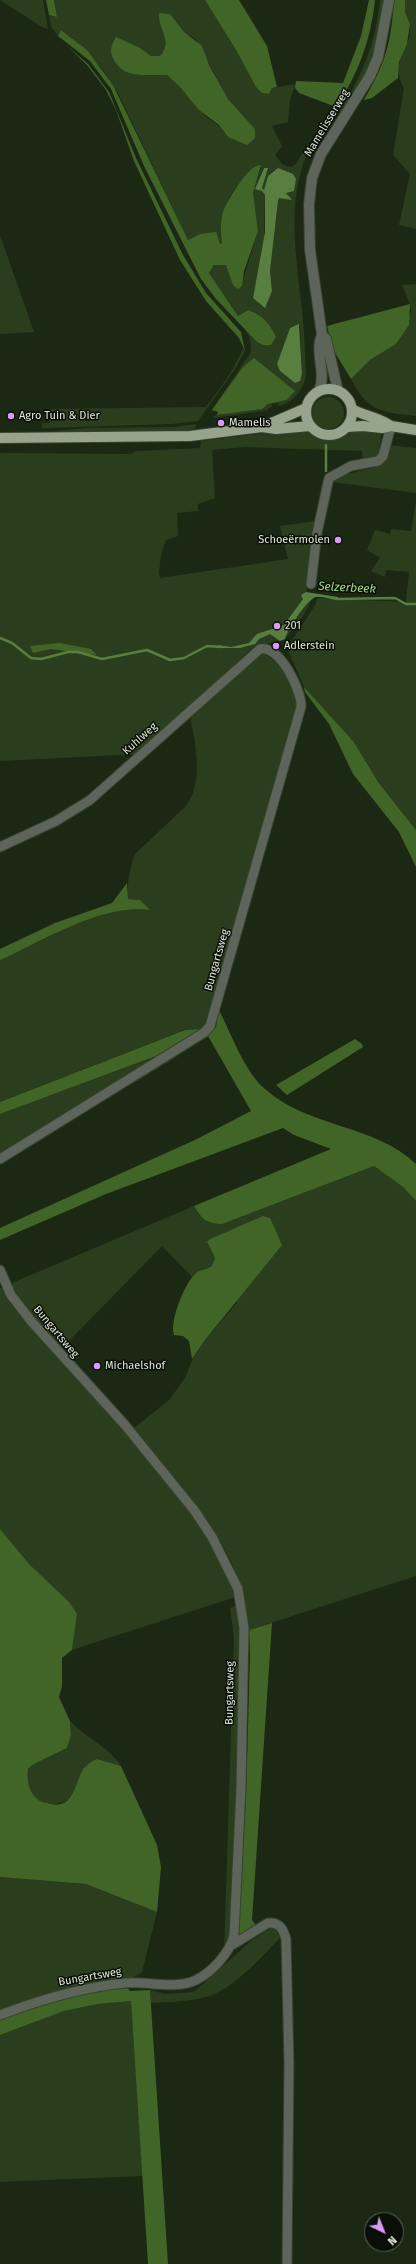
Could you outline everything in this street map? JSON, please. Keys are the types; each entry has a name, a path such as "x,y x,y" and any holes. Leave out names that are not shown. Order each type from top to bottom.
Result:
{"main road":[{"path":"329,389 338,391 346,397 352,409 351,418 347,427 338,434 327,436 318,433 310,426 306,418 306,408 311,398 320,391 329,389"},
{"path":"262,427 306,408"},
{"path":"352,409 366,416 384,421 391,426"},
{"path":"0,438 190,436 262,427 276,429 310,426"},
{"path":"347,427 363,426 382,428 391,426 416,430"}],"street":[{"name":"Mamelisserweg","path":"320,391 323,377 319,341 322,335 310,250 309,204 312,178 321,154 370,76 378,57 389,0"},
{"name":"Mamelisserweg","path":"322,335 326,339 338,391"},
{"path":"311,584 317,533 329,478 351,466 378,461 383,456 391,426"},
{"name":"Kuhlweg","path":"0,847 56,821 90,800 260,649 267,649 285,663"},
{"name":"Bungartsweg","path":"0,1159 205,1032 210,1026 301,707 298,690 285,663"},
{"name":"Bungartsweg","path":"0,1270 11,1295 31,1321 125,1425 194,1510 212,1537 238,1589 244,1628 238,1871 232,1945 207,1972 196,1980 186,1984 128,1983 90,1987 46,1998 0,2015"},
{"path":"232,1945 268,1923 275,1923 281,1926 286,1939 289,2063 287,2264"}],"shaded area":[{"path":"0,0 43,0 48,29 42,27"},
{"path":"46,0 54,0 57,17 49,15"},
{"path":"54,0 205,0 236,50 256,87 262,93 269,94 272,88 296,84 290,99 288,122 272,126 282,146 275,155 283,165 291,167 296,164 308,144 311,146 303,164 298,182 295,218 296,256 303,325 306,376 300,391 289,402 279,406 278,403 272,404 272,407 268,408 268,410 214,418 214,416 217,415 262,409 268,404 287,400 293,394 254,358 243,367 213,411 211,411 251,352 250,338 243,328 257,342 276,337 268,324 258,314 248,310 238,316 209,273 214,265 226,265 242,283 258,231 253,193 261,167 242,179 235,188 223,220 222,243 220,244 200,234 188,240 119,95 101,67 78,43 61,30 58,36 51,27 49,15 57,17","holes":["159,13 170,14 184,32 196,40 228,99 255,129 228,137 219,126 206,117 173,79 167,75 160,75 140,48 151,56 160,56 164,50 166,45 160,24","263,168 268,168 262,188 264,190 268,176 274,170 296,179 295,183 286,193 288,195 279,198 278,201 270,271 272,291 263,306 253,298 264,239 265,195 262,191 255,189","300,325 302,374 295,383 280,371 277,364 290,328"]},
{"path":"205,0 239,0 267,46 277,87 272,88 269,94 262,93 256,87 236,50"},
{"path":"369,0 375,0 367,43 351,82 336,107 299,93 295,88 296,81 343,83 361,36"},
{"path":"380,0 385,0 370,65 342,114 339,112 355,86 367,58 375,30"},
{"path":"394,0 405,0 405,12 410,24 407,44 399,62 398,78 372,98 364,100 378,74 386,52 391,28"},
{"path":"405,0 416,0 416,229 399,225 410,174 393,155 404,88 400,78 400,62 410,33 410,23 405,11"},
{"path":"159,13 170,14 184,32 202,46 209,65 228,99 255,129 255,138 247,145 228,137 219,125 199,110 180,87 167,75 137,75 124,71 114,60 111,48 116,37 140,48 151,56 160,56 164,51 165,40 160,24"},
{"path":"61,30 87,50 113,85 188,240 200,234 216,232 220,244 222,243 221,220 225,207 245,176 256,166 261,165 253,193 258,231 244,271 242,286 238,289 233,285 226,265 214,265 209,273 238,316 248,310 262,317 276,337 271,345 263,345 257,342 216,299 201,279 144,166 111,89 90,61 58,36"},
{"path":"66,45 88,64 109,92 136,158 183,255 206,293 241,332 245,351 239,338 206,301 180,260 134,161 116,110 106,90 87,65"},
{"path":"264,168 268,168 262,188 264,190 268,176 278,168 293,174 296,179 294,191 286,193 292,200 279,198 278,201 270,271 272,291 265,308 253,298 265,232 265,195 262,191 255,189"},
{"path":"0,235 34,332 0,334"},
{"path":"416,284 416,416 393,413 377,408 363,398 351,379 370,360 396,344 411,312 410,304 402,285"},
{"path":"410,304 409,325 396,344 370,360 351,379 334,351 327,326"},
{"path":"299,324 302,374 300,381 295,383 280,371 277,364 290,328"},
{"path":"243,349 245,351 235,369 198,421 172,424 42,428 42,423 50,423 50,409 206,407 230,374"},
{"path":"254,358 295,391 287,400 268,404 262,409 217,415 218,412 212,410 243,367"},
{"path":"325,397 331,397 341,404 344,413 343,419 337,426 331,429 325,429 315,422 312,416 312,410 319,400"},
{"path":"197,424 194,429 183,432 55,433 55,431 87,428 172,427"},
{"path":"299,429 324,439 334,439 357,429 382,431 378,455 373,459 363,460 362,451 245,447 212,450 215,498 198,504 198,511 177,513 178,536 166,540 161,555 159,573 160,578 288,559 280,526 315,521 306,595 313,597 303,616 285,639 252,648 140,754 0,761 0,453 131,454 136,451 200,448 201,441"},
{"path":"389,445 416,448 416,493 332,482 339,476 380,466 390,454"},
{"path":"416,501 416,830 378,782 354,742 304,687 287,648 314,607 318,598 406,602 409,572 386,570 385,577 371,571 380,558 367,550 375,530 390,534 391,529 411,531"},
{"path":"306,592 338,597 338,600 319,597 312,599 298,615 285,639 280,641 270,634 259,639 255,644 240,648 218,648 218,645 231,647 249,643 257,634 284,625 303,599 301,595"},
{"path":"60,643 91,649 97,655 50,649 33,653 30,646"},
{"path":"262,653 276,662 287,675 295,690 298,706 218,1008 216,1028 184,1030 0,1102 0,960 54,934 92,918 131,910 149,910 140,900 128,899 128,882 130,871 135,854 186,806 191,798 197,772 194,736 191,721 193,712"},
{"path":"304,687 354,742 378,782 416,830 416,867 399,832 353,774 329,724 305,692"},
{"path":"127,883 128,899 140,900 150,910 132,909 112,912 93,918 73,925 0,960 0,949 55,923 112,903"},
{"path":"218,1008 244,1062 257,1081 265,1089 282,1102 301,1112 381,1141 400,1151 416,1164 416,1201 403,1187 374,1166 222,1224 205,1220 194,1206 331,1149 294,1135 283,1128 106,1194 0,1240 0,1228 197,1139 251,1111 208,1036 166,1063 159,1055 0,1114 0,1102 185,1030 216,1028"},
{"path":"355,1039 362,1044 363,1047 287,1095 276,1085"},
{"path":"160,1055 166,1063 139,1080 70,1112 0,1158 0,1114"},
{"path":"374,1166 403,1187 416,1201 416,1576 249,1630 245,1601 236,1573 223,1546 208,1521 190,1497 134,1428 169,1400 185,1378 193,1358 205,1340 237,1303 233,1229 210,1239 207,1243 215,1258 212,1267 200,1270 192,1277 162,1246 60,1350 195,1517 223,1563 235,1597 72,1650 77,1614 30,1565 0,1529 0,1288 194,1206 199,1215 222,1224"},
{"path":"263,1216 270,1218 282,1245 205,1340 192,1359 189,1341 183,1336 174,1335 174,1321 179,1303 191,1279 197,1272 212,1266 215,1258 207,1242 210,1239"},
{"path":"0,1529 30,1565 69,1602 77,1614 72,1650 62,1658 62,1686 59,1697 70,1721 71,1735 67,1748 32,1765 28,1769 28,1781 32,1793 42,1802 56,1805 63,1803 68,1800 72,1794 84,1768 92,1762 97,1759 121,1766 157,1845 161,1867 157,1912 86,1884 0,1877"},
{"path":"237,1605 240,1622 242,1656 231,1935 224,1954 234,1637 230,1608"},
{"path":"272,1623 252,1920 256,1925 241,1939 238,1934 246,1797 250,1656 249,1630"},
{"path":"70,1721 83,1733 110,1753 121,1766 97,1759 84,1768 76,1788 69,1799 64,1802 48,1804 38,1800 32,1794 28,1782 28,1770 32,1765 67,1748 71,1735"},
{"path":"0,1877 86,1884 157,1912 142,1972 123,1984 0,2018"},
{"path":"273,1927 277,1930 280,1938 246,1972 226,1988 199,1999 178,2002 151,2003 150,1990 165,1994 194,1992 252,1940"},
{"path":"123,1984 130,1991 150,1990 168,2264 148,2264 131,2001 98,2004 64,2011 0,2035 0,2018 64,1996"},
{"path":"131,2001 143,2176 0,2182 0,2035 64,2011 98,2004"}],"waterway":[{"path":"326,445 326,471"},
{"name":"Selzerbeek","path":"336,599 395,598 406,604 416,604"},
{"name":"Selzerbeek","path":"0,638 12,643 31,658 41,659 68,652 78,652 102,659 147,650 170,660 184,658 207,646 220,647"}],"place":[{"name":"Agro Tuin & Dier","path":"11,416"},
{"name":"Mamelis","path":"221,423"},
{"name":"Schoeërmolen","path":"338,540"},
{"name":"201","path":"277,626"},
{"name":"Adlerstein","path":"276,646"},
{"name":"Michaelshof","path":"97,1366"}]}
